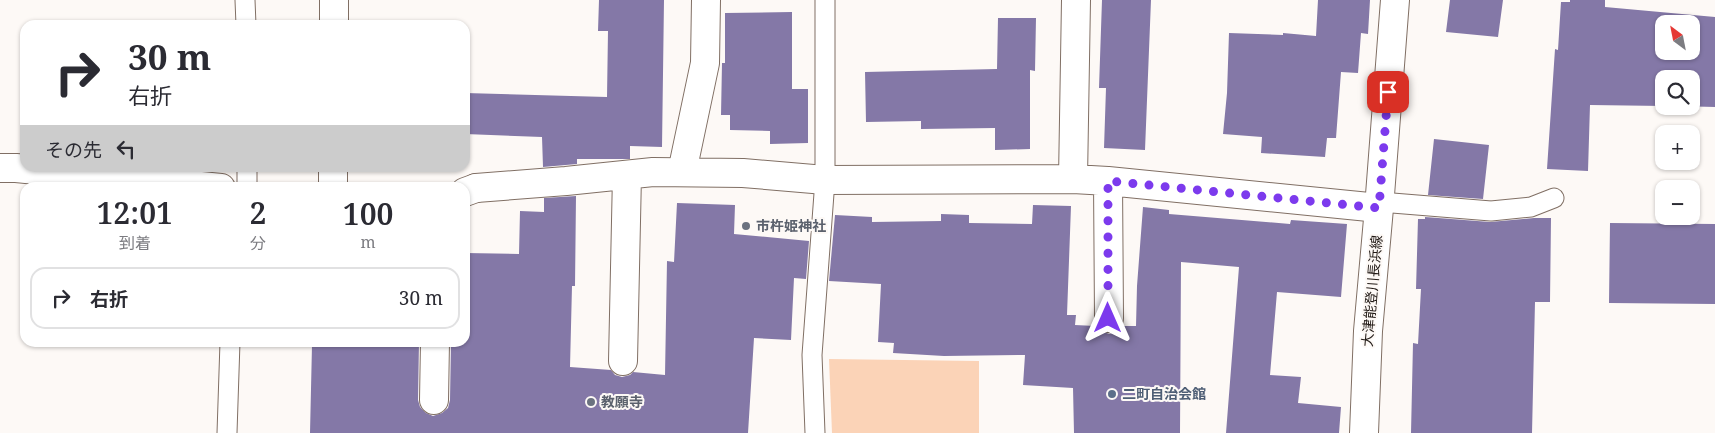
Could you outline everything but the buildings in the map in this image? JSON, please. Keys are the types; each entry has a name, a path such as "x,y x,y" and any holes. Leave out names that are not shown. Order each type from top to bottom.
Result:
{"street":[{"path":"334,0 334,20"},
{"path":"682,172 705,63 706,0"},
{"path":"1073,178 1076,0"},
{"name":"大津能登川長浜線","path":"1364,433 1368,331 1396,0"},
{"path":"0,168 20,168"},
{"path":"111,172 158,174 194,182"},
{"path":"471,190 654,172 743,173 825,180 1073,178 1380,205"},
{"path":"623,361 627,175"},
{"path":"1108,181 1108,318"},
{"path":"434,400 436,347"}],"lane":[{"path":"245,0 246,20"},
{"path":"815,433 812,355 825,180 825,0"},
{"path":"1380,205 1491,211 1531,207 1554,198"},
{"path":"227,433 230,347"}],"shaded area":[{"path":"829,359 979,361 979,433 832,433"}],"place":[{"name":"市杵姫神社","path":"746,226"},
{"name":"二町自治会館","path":"1112,394"},
{"name":"教願寺","path":"591,402"}],"route":[{"path":"1108,318 1108,181 1379,208 1388,92"}]}
